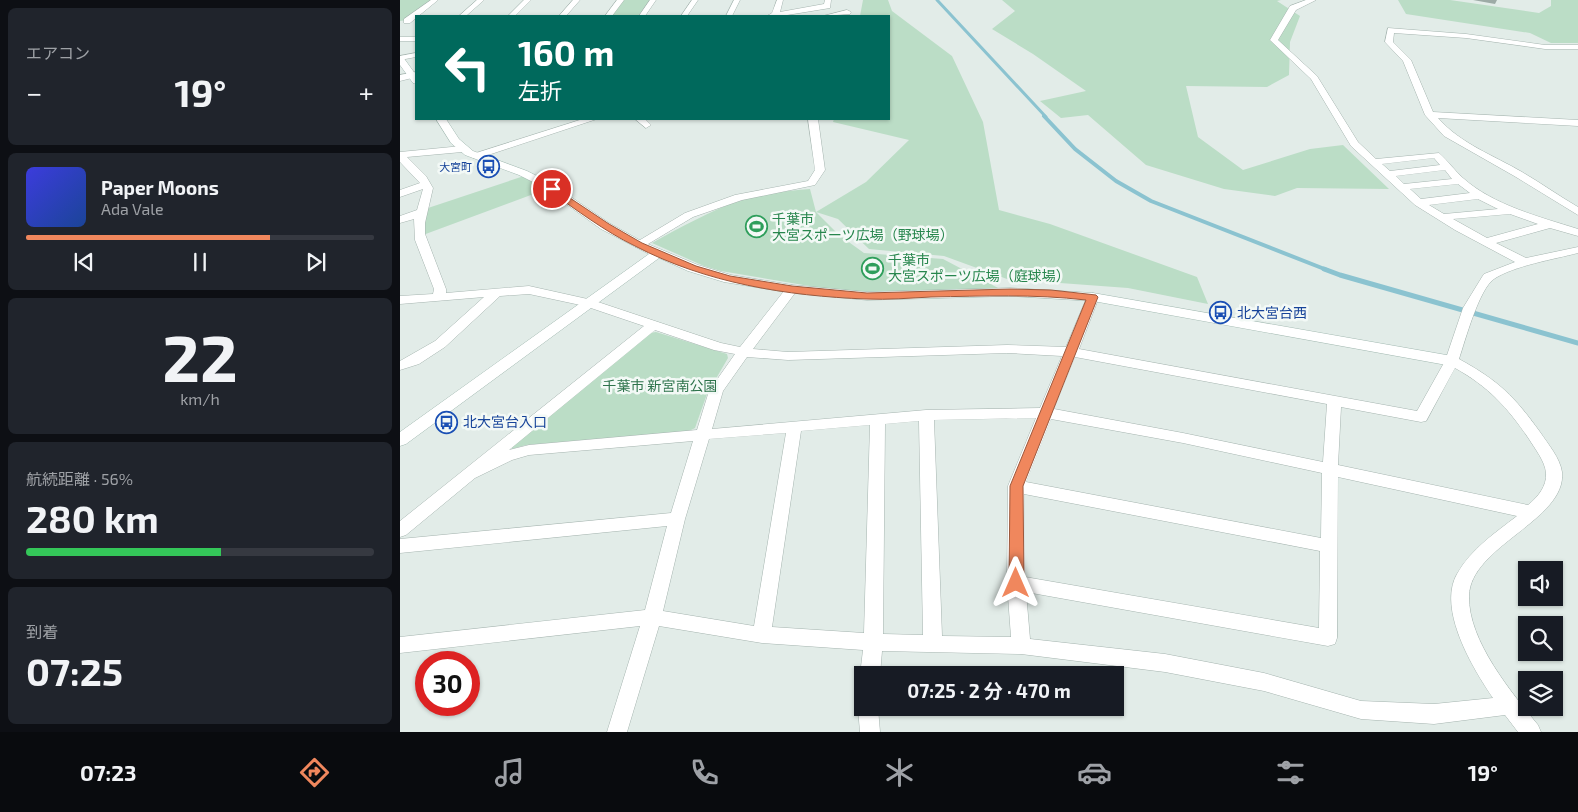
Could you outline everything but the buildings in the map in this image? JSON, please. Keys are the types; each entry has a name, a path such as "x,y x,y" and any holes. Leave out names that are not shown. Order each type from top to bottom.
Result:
{"street":[{"path":"403,22 435,0"},
{"path":"463,15 481,0"},
{"path":"512,15 528,0"},
{"path":"563,15 577,0"},
{"path":"609,15 621,0"},
{"path":"643,15 654,0"},
{"path":"685,15 695,0"},
{"path":"730,15 737,0"},
{"path":"772,15 780,0"},
{"path":"778,15 827,6 828,0"},
{"path":"1313,0 1293,8 1286,22 1275,34 1274,40 1314,78 1354,144 1419,202 1459,228 1525,262"},
{"path":"832,15 847,12"},
{"path":"1578,47 1544,47 1466,36 1391,30 1389,42 1407,60 1430,115 1441,129 1457,141 1520,175 1578,212"},
{"path":"400,39 415,39"},
{"path":"415,55 400,58 415,77"},
{"path":"400,78 415,77"},
{"path":"1430,115 1578,123"},
{"path":"442,120 462,149 523,173 545,184 606,226 639,245 693,268 729,278 792,289 867,296 1010,292 1092,297 1452,361 1493,386 1509,401 1538,441 1554,473 1552,488 1543,502 1474,562 1464,580 1460,595 1468,635 1477,654 1509,704 1531,732"},
{"path":"476,156 589,120"},
{"path":"639,245 689,215 740,197 811,183 820,170 813,120"},
{"path":"400,156 462,149"},
{"path":"1374,162 1436,155 1460,181 1482,196 1511,210 1578,233"},
{"path":"400,156 426,184 428,191 420,213 419,235 440,289 439,297"},
{"path":"1387,174 1447,167"},
{"path":"1402,187 1460,181"},
{"path":"400,194 426,184"},
{"path":"1419,202 1482,196"},
{"path":"1442,217 1511,210"},
{"path":"1459,228 1511,210"},
{"path":"400,220 420,213"},
{"path":"1486,242 1550,224"},
{"path":"402,302 529,290 588,304 720,347 744,352 788,356 1007,349 1072,352 1421,417 1452,361 1468,308 1488,277 1525,262 1578,250"},
{"path":"400,440 658,253"},
{"path":"617,732 652,617 677,519 716,391 722,380 792,289"},
{"path":"400,366 414,362 432,351 497,292"},
{"path":"1021,646 1016,583 1016,486 1072,352 1092,297"},
{"path":"400,530 653,324"},
{"path":"1016,583 1328,638 1330,470 1334,400"},
{"path":"472,473 507,456 529,450 926,415 1047,414 1183,438 1530,512"},
{"path":"926,415 933,642"},
{"path":"871,666 878,420"},
{"path":"762,635 794,428"},
{"path":"1016,486 1329,546"},
{"path":"400,546 677,519"},
{"path":"400,645 652,617 762,635 873,642 933,642 1021,646 1165,662 1264,682 1361,710 1434,714 1509,704"},
{"path":"869,716 870,732"}],"green space":[{"path":"400,0 433,0 407,20 400,21"},
{"path":"624,0 650,0 639,15 612,15"},
{"path":"863,0 888,0 892,11 952,56 983,122 999,210 1050,224 1197,277 1208,304 1128,288 1007,279 944,256 869,249 838,219 816,212 866,182 909,140 833,122 834,120 890,120 890,15 860,15"},
{"path":"1002,0 1281,0 1277,1 1300,16 1290,42 1289,75 1267,87 1186,86 1198,137 1243,170 1310,149 1343,145 1389,189 1297,188 1275,196 1224,189 1146,165 1088,115 1061,118 1040,101 1086,91 1033,54 992,29 1015,11"},
{"path":"1398,0 1450,0 1539,13 1551,6 1551,0 1578,0 1578,43 1551,43 1530,33 1406,14"},
{"path":"524,176 547,189 423,235 425,209"},
{"path":"810,189 816,212 839,235 864,253 943,259 1000,289 908,293 833,290 721,271 704,266 652,243 718,209 741,200 766,194"},
{"name":"千葉市 新宮南公園","path":"656,332 727,354 728,358 707,394 695,428 689,431 526,445 512,449 511,445 650,333"}],"waterway":[{"path":"937,0 1046,117"},
{"path":"1044,116 1075,149 1116,181 1151,201 1327,270"},
{"path":"1324,269 1578,343"}],"place":[{"name":"大宮町","path":"488,167"},
{"name":"千葉市 大宮スポーツ広場（野球場）","path":"756,227"},
{"name":"千葉市 大宮スポーツ広場（庭球場）","path":"872,268"},
{"name":"北大宮台西","path":"1221,313"},
{"name":"北大宮台入口","path":"447,422"}],"route":[{"path":"552,189 606,226 639,245 693,268 729,278 792,289 867,296 1010,292 1092,297 1072,352 1016,486 1016,583"}]}
